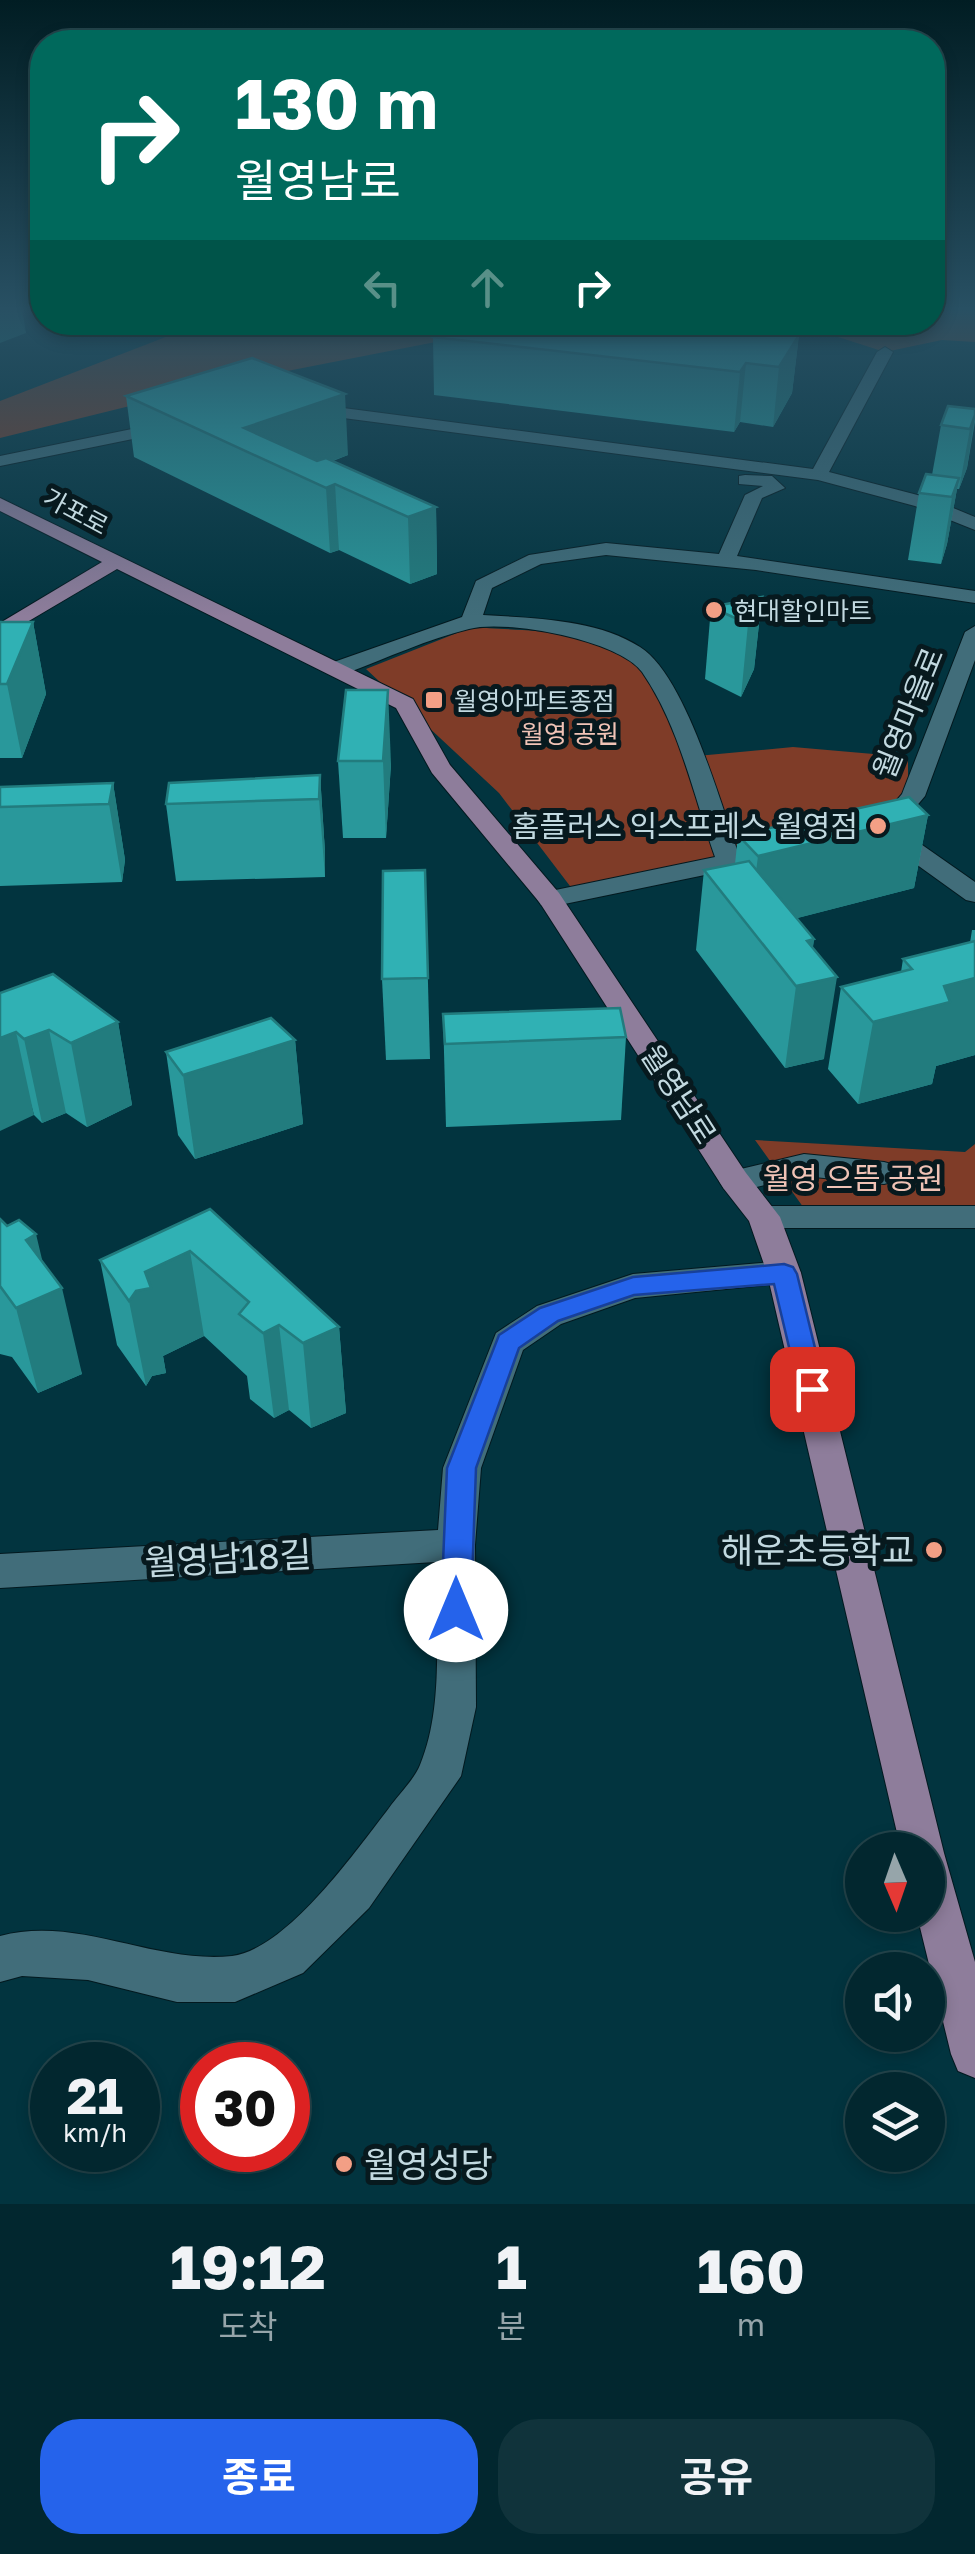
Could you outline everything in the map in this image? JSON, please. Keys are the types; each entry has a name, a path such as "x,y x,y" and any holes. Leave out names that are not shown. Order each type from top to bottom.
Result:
{"main road":[{"name":"가포로","path":"0,504 42,522 114,563 0,632"},
{"name":"월영남로","path":"114,563 340,668 405,704 440,768 550,899 735,1181 764,1218 784,1274 919,1832"},
{"path":"945,1907 961,1944 975,2054"}],"street":[{"path":"352,412 819,475 922,502 975,524"},
{"path":"819,475 852,412"},
{"path":"0,462 199,420"},
{"path":"658,454 649,472 728,482 766,480 776,488 754,495 726,560"},
{"path":"471,621 484,584 536,559 568,551 648,550 975,596"},
{"path":"340,668 471,621 518,624 618,642 640,654 663,689 728,862"},
{"name":"월영마을로","path":"975,632 913,796 874,832 975,894"},
{"path":"550,899 806,846"},
{"path":"735,1181 804,1165 884,1173"},
{"path":"764,1218 975,1217"},
{"path":"0,1959 22,1953 88,1957 177,1979 235,1979 287,1957 354,1892 439,1776 455,1707 456,1545 462,1468 508,1342 549,1314 633,1286 784,1274"},
{"name":"월영남18길","path":"0,1571 456,1545"}],"green space":[{"path":"0,412 106,412 0,438"},
{"name":"월영 공원","path":"472,627 586,637 616,647 636,663 653,685 681,742 717,857 573,890 499,793 366,669"},
{"name":"월영 공원","path":"793,747 908,757 908,793 870,827 734,857 697,756"},
{"name":"월영 으뜸 공원","path":"755,1140 965,1152 975,1144 975,1214 806,1211"}],"building":[{"path":"160,412 292,412 244,428 317,461 326,458 436,507 408,517 335,484 326,488"},
{"path":"946,412 975,412 970,429 941,425"},
{"path":"926,474 959,478 952,497 919,493"},
{"path":"762,597 748,624 711,607"},
{"path":"0,622 33,622 7,684 0,684"},
{"path":"346,690 388,690 383,761 338,761"},
{"path":"320,775 319,799 166,804 169,783"},
{"path":"113,783 109,804 0,807 0,787"},
{"path":"909,797 928,815 758,856 738,835"},
{"path":"749,861 814,939 807,941 837,977 796,986 704,870"},
{"path":"425,870 428,978 382,979 383,871"},
{"path":"975,941 975,978 944,986 950,1002 873,1022 841,987 912,969 903,959"},
{"path":"53,974 118,1022 71,1043 49,1030 24,1039 16,1032 0,1038 0,993"},
{"path":"620,1008 626,1037 445,1044 443,1014"},
{"path":"271,1018 295,1040 183,1075 166,1052"},
{"path":"210,1209 339,1327 303,1343 279,1325 263,1333 239,1314 249,1302 190,1251 145,1272 151,1288 136,1291 129,1301 100,1260"},
{"path":"0,1219 7,1226 19,1220 36,1234 26,1240 62,1288 16,1308 0,1286"}],"place":[{"name":"현대할인마트","path":"714,610"},
{"name":"월영아파트종점","path":"434,700"},
{"name":"홈플러스 익스프레스 월영점","path":"878,826"},
{"name":"해운초등학교","path":"934,1550"},
{"name":"월영성당","path":"344,2164"}],"route":[{"path":"456,1610 462,1468 508,1342 549,1314 633,1286 784,1274 812,1389"}]}
